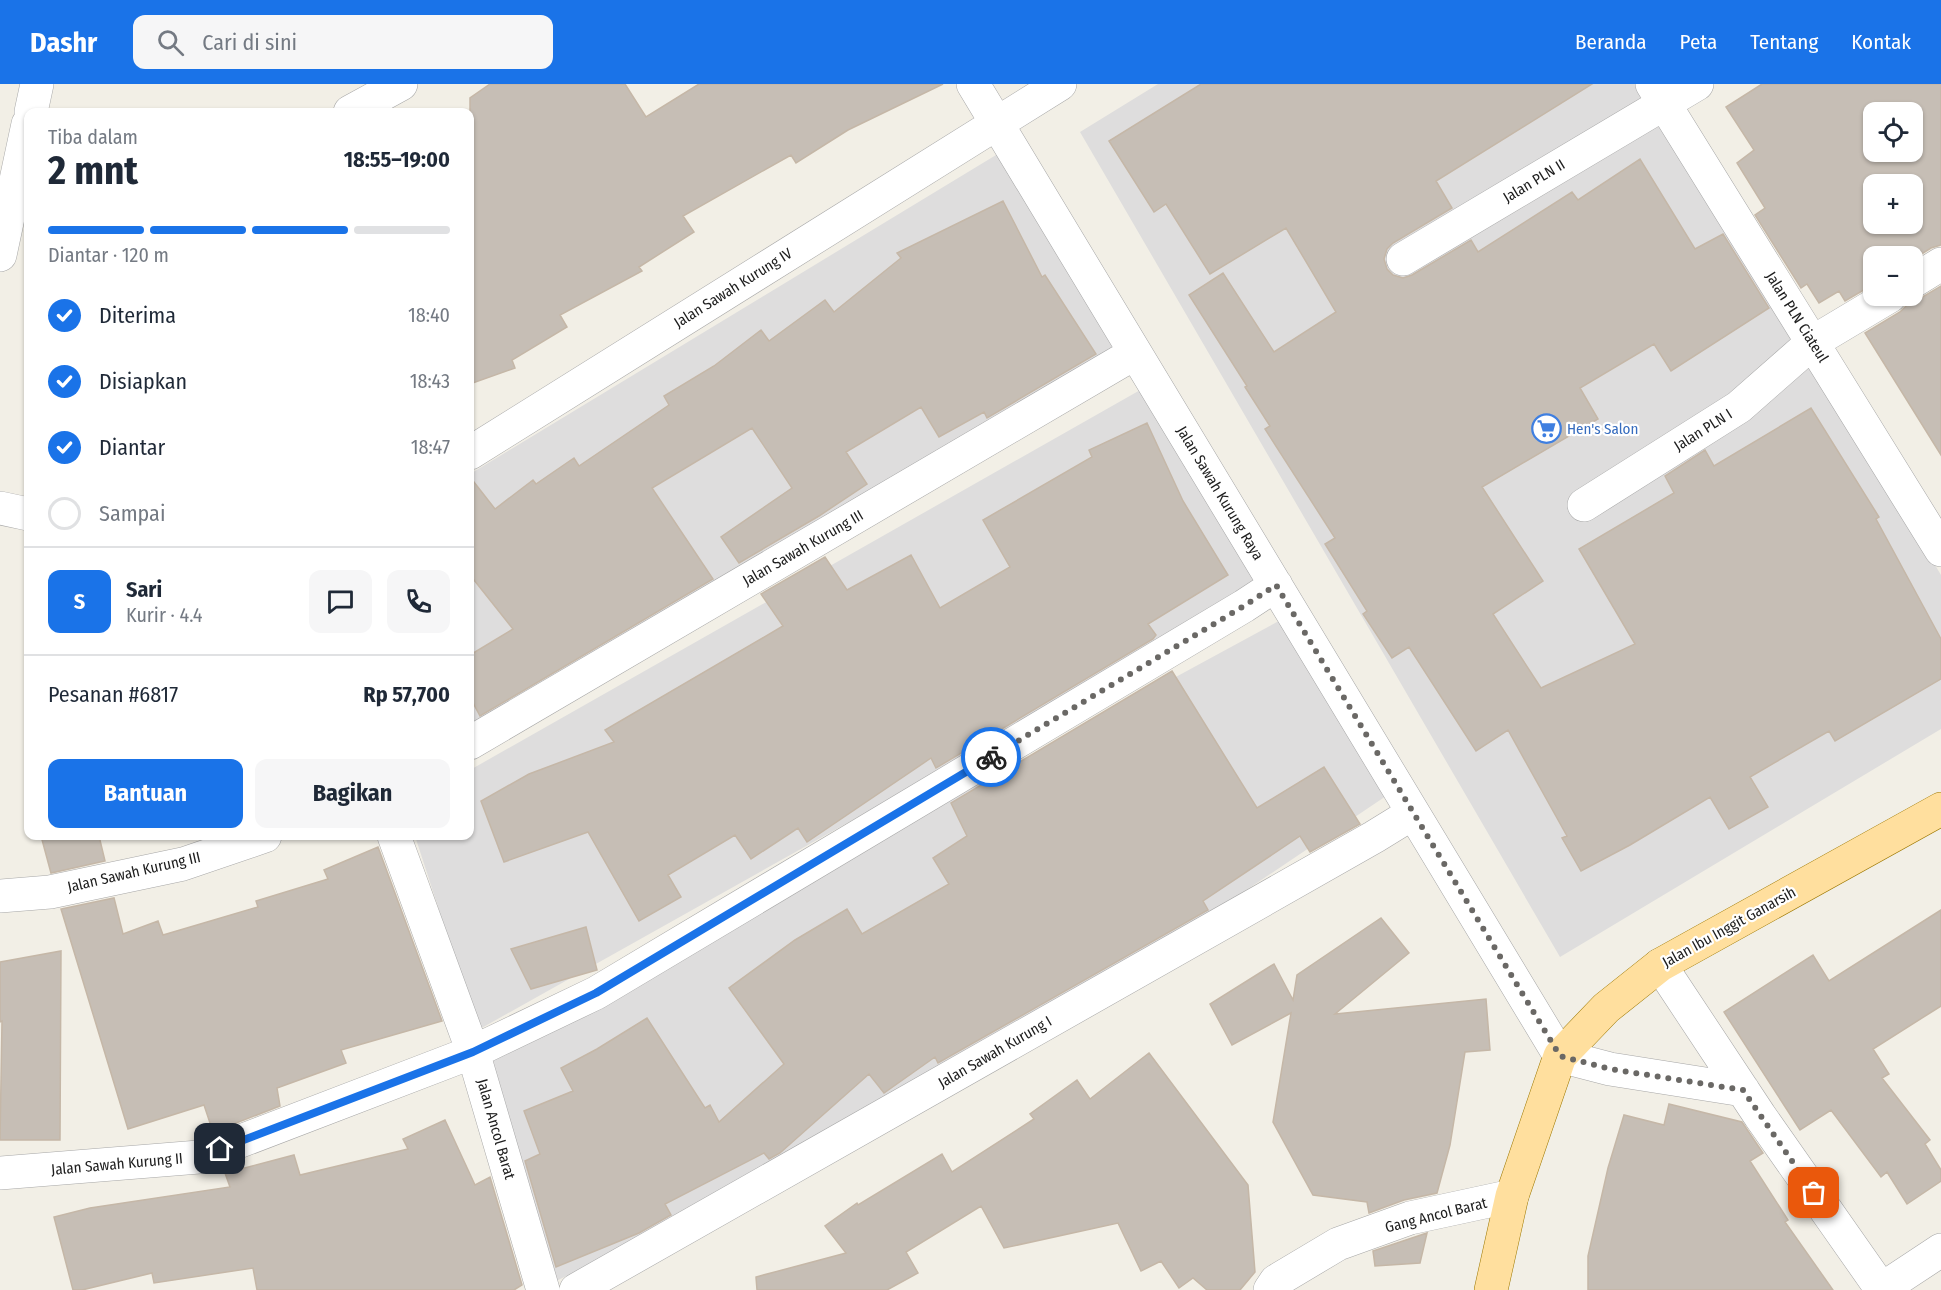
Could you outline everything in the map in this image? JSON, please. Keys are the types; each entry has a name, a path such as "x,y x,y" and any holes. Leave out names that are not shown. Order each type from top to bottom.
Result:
{"main road":[{"name":"Jalan Ibu Inggit Ganarsih","path":"1491,1290 1512,1196 1560,1056 1606,1008 1660,964 1941,809"}],"street":[{"path":"32,108 37,84"},
{"path":"357,108 401,84"},
{"name":"Jalan Sawah Kurung Raya","path":"973,84 1560,1056"},
{"name":"Jalan Sawah Kurung IV","path":"474,450 1060,84"},
{"name":"Jalan PLN II","path":"1403,259 1658,94 1697,84"},
{"name":"Jalan PLN Ciateul","path":"1658,94 1941,549"},
{"path":"0,255 24,146"},
{"path":"1923,275 1941,264"},
{"name":"Jalan PLN I","path":"1584,505 1739,406 1813,342 1873,306"},
{"name":"Jalan Sawah Kurung III","path":"474,741 1135,353"},
{"path":"0,508 24,513"},
{"name":"Jalan Sawah Kurung II","path":"0,1173 199,1157 473,1052 596,993 1276,585"},
{"name":"Jalan Sawah Kurung I","path":"576,1290 1364,843 1413,813"},
{"name":"Jalan Sawah Kurung III","path":"0,896 50,892 183,864 253,840"},
{"name":"Jalan Ancol Barat","path":"395,840 473,1052 543,1290"},
{"path":"1660,964 1743,1090 1882,1290 1941,1250"},
{"path":"1560,1056 1610,1069 1743,1090"},
{"name":"Gang Ancol Barat","path":"1270,1290 1276,1281 1338,1244 1410,1218 1512,1196"}],"shaded area":[{"path":"1158,84 1647,84 1941,575 1941,729 1560,957 1080,132"},
{"path":"1001,152 1143,357 474,745 474,472"},
{"path":"1142,389 1272,585 478,1030 416,840 474,840 474,768"},
{"path":"1290,615 1392,792 945,1093 554,1282 482,1054"}],"building":[{"path":"490,84 625,84 646,117 699,84 943,84 848,130 796,163 791,155 683,216 694,232 639,267 642,271 560,315 567,327 512,360 515,368 474,383 474,108 470,108 470,98"},
{"path":"1201,84 1592,84 1436,181 1452,208 1393,243 1387,249 1384,259 1387,269 1393,275 1403,278 1412,275 1471,240 1478,252 1572,192 1578,200 1640,159 1695,249 1723,234 1769,308 1671,371 1654,344 1580,388 1598,419 1482,487 1543,581 1493,614 1541,688 1635,644 1579,549 1674,493 1665,476 1705,450 1714,466 1811,408 1879,517 1876,519 1941,639 1941,679 1835,741 1829,731 1750,777 1768,807 1729,829 1710,797 1630,845 1581,871 1562,838 1567,836 1508,730 1476,751 1409,647 1392,658 1363,614 1367,611 1325,544 1335,538 1265,429 1270,426 1189,295 1223,273 1274,352 1336,312 1286,228 1210,274 1166,204 1154,212 1109,141"},
{"path":"1762,84 1941,84 1941,245 1923,253 1923,246 1863,246 1863,290 1845,301 1839,291 1819,303 1807,284 1801,288 1755,215 1765,208 1737,163 1754,150 1726,107"},
{"path":"1003,201 1042,277 1045,275 1096,354 987,418 984,412 939,437 921,407 846,452 867,484 819,516 739,563 721,537 792,488 752,428 652,488 713,579 480,716 474,705 474,653 513,629 474,580 474,482 495,509 533,480 536,484 574,458 579,466 669,405 664,396 714,366 761,330 769,341 825,300 834,312 901,258 897,253"},
{"path":"1941,286 1941,455 1865,333 1906,306 1923,306 1923,297"},
{"path":"1147,423 1183,501 1228,575 1148,624 1156,635 1153,639 936,768 931,758 807,842 798,828 751,859 735,835 668,875 681,897 639,921 588,832 504,862 481,801 529,774 614,742 605,730 783,626 761,594 825,557 847,590 911,555 940,608 1010,567 983,520 1092,457 1089,450"},
{"path":"1172,671 1257,808 1324,767 1360,824 1310,852 1300,836 1203,901 1208,910 938,1063 935,1057 884,1093 869,1074 780,1153 769,1159 764,1153 665,1204 671,1215 639,1233 556,1267 525,1161 540,1154 524,1111 573,1091 561,1068 647,1018 705,1108 710,1105 719,1122 784,1064 729,988 795,940 847,909 862,934 949,884 933,858 967,836 951,803"},
{"path":"42,840 100,840 105,861 51,873"},
{"path":"378,847 442,1021 341,1050 346,1063 277,1088 280,1106 213,1132 204,1105 128,1129 61,909 114,898 123,934 158,921 163,935 258,907 256,901 328,879 324,870"},
{"path":"1941,910 1941,1006 1873,1049 1889,1074 1882,1078 1930,1140 1925,1144 1941,1170 1941,1181 1907,1204 1887,1172 1881,1177 1831,1110 1800,1130 1724,1012 1813,955 1829,981"},
{"path":"1381,918 1409,953 1335,1014 1486,999 1490,1050 1465,1052 1450,1145 1437,1193 1404,1200 1369,1213 1367,1202 1313,1195 1273,1122 1291,1013 1232,1045 1210,1004 1274,964 1293,1000 1297,975"},
{"path":"586,927 597,970 531,989 511,949"},
{"path":"61,951 60,1140 0,1140 2,1021 0,1022 0,962"},
{"path":"1149,1053 1248,1185 1255,1272 1240,1290 1207,1290 1193,1278 1179,1288 1161,1261 1141,1271 1118,1223 1004,1248 981,1206 906,1252 918,1273 887,1290 757,1290 756,1277 846,1253 825,1226 857,1203 858,1205 942,1154 952,1172 1034,1119 1030,1114 1077,1080 1090,1099"},
{"path":"1669,1104 1742,1122 1763,1153 1750,1161 1788,1220 1785,1222 1833,1290 1588,1290 1588,1256 1608,1168 1624,1115 1664,1125"},
{"path":"445,1120 475,1185 490,1177 522,1285 514,1290 257,1290 253,1268 154,1283 152,1273 82,1290 73,1290 54,1217 90,1208 230,1187 225,1173 294,1155 300,1175 408,1149 403,1139"},
{"path":"1427,1233 1420,1263 1375,1266 1373,1251"}],"way so far":[{"path":"991,757 1276,585 1560,1056 1610,1069 1743,1090 1814,1193"}],"place":[{"name":"Hen's Salon","path":"1546,429"}],"route":[{"path":"220,1149 473,1052 596,993 991,757"}]}
